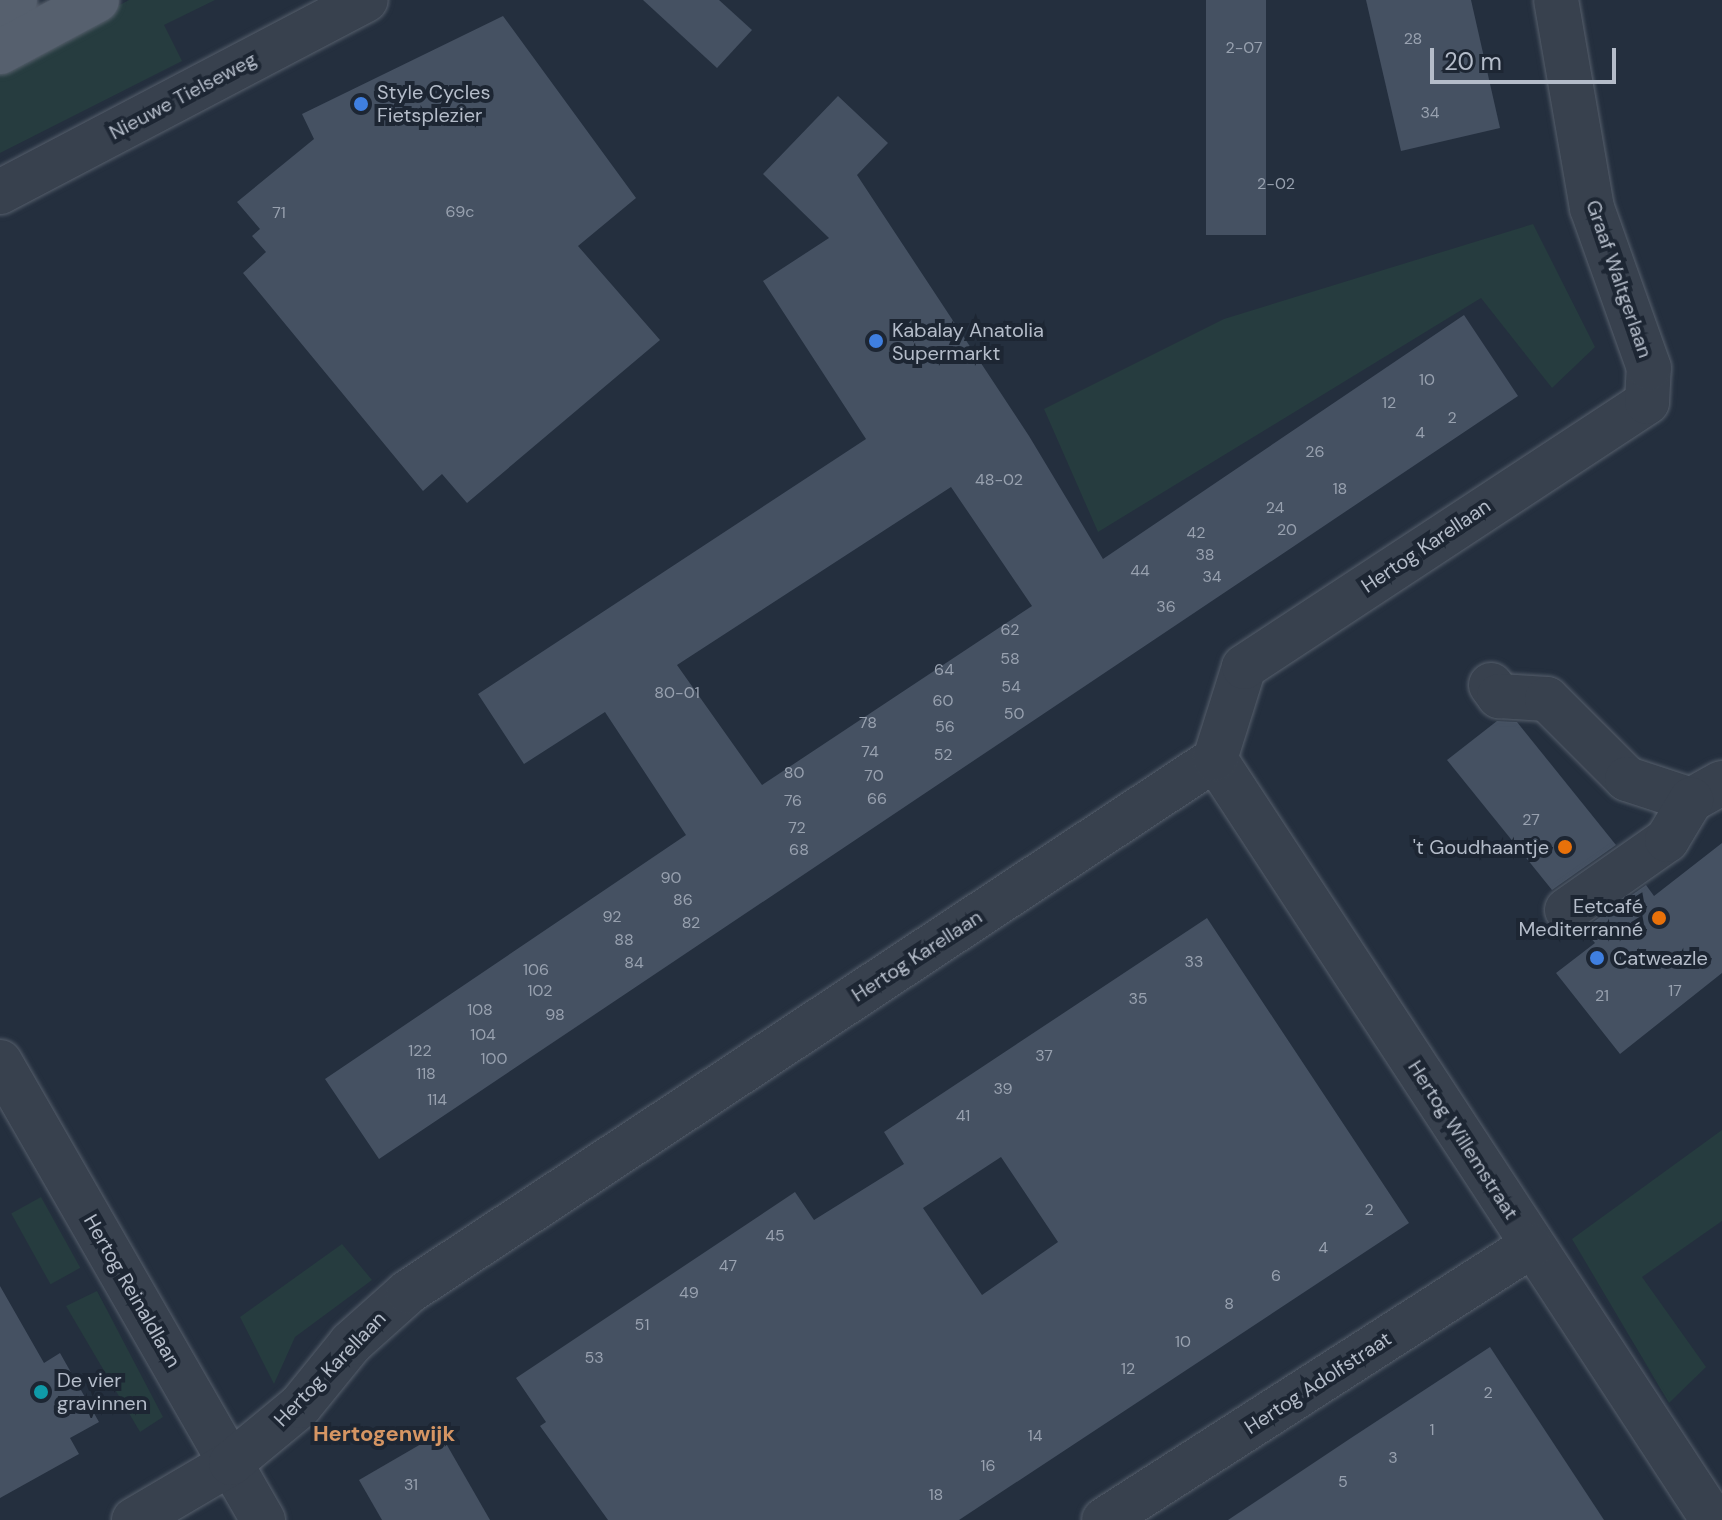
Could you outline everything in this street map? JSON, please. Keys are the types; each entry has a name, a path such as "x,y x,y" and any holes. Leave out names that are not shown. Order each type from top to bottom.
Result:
{"main road":[{"path":"0,8 15,0"},
{"path":"0,52 97,0"}],"street":[{"name":"Nieuwe Tielseweg","path":"0,192 366,0"},
{"name":"Graaf Waltgerlaan","path":"1556,0 1592,208 1649,368"},
{"name":"Hertog Karellaan","path":"134,1520 231,1463 300,1406 351,1343 408,1292 1215,759 1244,667 1647,402 1649,368"},
{"path":"1491,685 1499,696 1547,699 1627,779 1706,792 1667,840 1567,910"},
{"name":"Hertog Willemstraat","path":"1215,759 1713,1520"},
{"name":"Hertog Reinaldlaan","path":"0,1062 263,1520"},
{"name":"Hertog Adolfstraat","path":"1104,1520 1531,1246"}],"green space":[{"path":"129,0 215,0 164,25 182,61 0,153 0,69"},
{"path":"1533,224 1595,347 1552,388 1481,298 1098,532 1044,409 1224,319"},
{"path":"1722,1130 1722,1221 1642,1277 1706,1367 1669,1403 1572,1239"},
{"path":"41,1197 80,1268 51,1284 11,1213"},
{"path":"342,1244 372,1280 295,1337 274,1384 240,1317"},
{"path":"97,1291 163,1417 140,1432 66,1306"}],"building":[{"path":"643,0 719,0 752,30 717,68"},
{"path":"1206,0 1266,0 1266,235 1206,235"},
{"path":"1366,0 1471,0 1500,128 1401,151"},
{"path":"503,16 636,198 578,246 660,340 467,503 442,474 423,491 243,273 266,252 252,236 260,229 237,202 314,139 302,114"},
{"path":"838,96 888,143 857,175 1029,436 1103,559 1464,315 1518,396 379,1159 325,1079 686,835 605,712 524,764 478,694 866,439 763,281 829,238 763,174","holes":["951,487 1032,606 762,785 677,665"]},
{"path":"1497,721 1517,722 1616,845 1552,890 1447,760"},
{"path":"1722,843 1722,973 1620,1054 1556,973 1595,943 1583,929 1646,885 1654,896"},
{"path":"1207,918 1409,1223 959,1520 608,1520 540,1426 546,1422 516,1378 795,1192 814,1220 904,1164 884,1132","holes":["1001,1157 1058,1242 982,1295 923,1208"]},
{"name":"De vier gravinnen","path":"0,1286 44,1363 60,1353 99,1422 70,1438 79,1454 0,1498"},
{"path":"1490,1347 1604,1520 1228,1520 1351,1438"},
{"path":"440,1433 490,1520 382,1520 359,1480"}],"place":[{"name":"Style Cycles Fietsplezier","path":"361,104"},
{"name":"Kabalay Anatolia Supermarkt","path":"876,341"},
{"name":"'t Goudhaantje","path":"1565,847"},
{"name":"Eetcafé Mediterranné","path":"1659,918"},
{"name":"Catweazle","path":"1597,958"},
{"name":"De vier gravinnen","path":"41,1392"}],"district":[{"name":"Hertogenwijk","path":"384,1434"}]}
